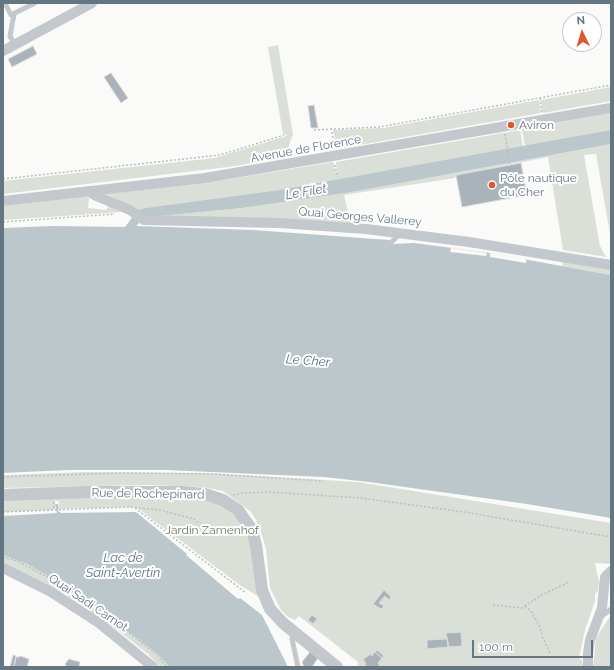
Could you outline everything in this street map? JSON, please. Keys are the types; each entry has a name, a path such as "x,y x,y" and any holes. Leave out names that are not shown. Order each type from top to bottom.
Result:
{"street":[{"path":"3,51 92,3"},
{"name":"Avenue de Florence","path":"3,201 205,178 334,157 611,108"},
{"name":"Quai Georges Vallerey","path":"88,191 96,196 130,210 144,220 279,223 400,233 516,249 611,265"},
{"name":"Rue de Rochepinard","path":"3,495 88,492 180,492 205,494 223,500 238,510 248,522 254,537 263,596 276,616 294,633 338,667"},
{"name":"Quai Sadi Carnot","path":"3,568 51,592 99,623 153,667"},
{"path":"588,667 590,640 599,618 605,596 605,577 611,571"}],"lane":[{"path":"5,3 11,15 35,3"},
{"path":"14,14 10,36 15,45"},
{"path":"386,247 400,233"},
{"path":"599,618 611,608"},
{"path":"294,633 292,639 298,667"}],"path":[{"path":"314,130 331,128 379,127 611,85"},
{"path":"540,98 544,120"},
{"path":"331,128 332,136"},
{"path":"505,134 510,165"},
{"path":"3,179 220,155 284,135"},
{"path":"334,157 337,175"},
{"path":"3,222 123,214 130,210"},
{"path":"3,477 136,473 214,474 323,481"},
{"path":"235,498 231,496 244,492 269,492 361,498 464,512 611,537"},
{"path":"54,500 56,510"},
{"path":"135,508 246,594"},
{"path":"3,512 135,508 160,510 194,519 215,536"},
{"path":"3,557 17,562 61,584 90,603 155,653 167,667"},
{"path":"493,606 516,608 525,606 540,596 569,582"},
{"path":"525,606 531,611 540,627 550,653"}],"green space":[{"path":"278,45 293,134 288,148 277,158 236,166 3,194 3,181 215,158 286,136 283,134 268,47"},
{"path":"611,87 611,101 543,113 541,100"},
{"path":"539,100 541,113 337,149 333,130 383,128"},
{"path":"611,113 611,130 525,147 522,129"},
{"path":"520,130 523,147 279,190 145,208 137,211 106,194 212,182 333,162 337,175 336,162"},
{"path":"611,144 611,239 596,154 584,155 600,246 606,257 563,250 548,157 456,175 455,178 344,195 351,225 150,217 242,208 352,192"},
{"path":"85,196 89,198 88,208 106,210 109,206 122,212 3,220 3,206"},
{"path":"563,260 611,269 611,275 562,266"},
{"path":"87,472 207,473 358,482 611,523 611,564 595,563 599,582 598,591 595,594 595,601 585,630 579,658 582,660 583,667 358,667 358,662 299,616 295,620 288,617 281,610 270,588 266,549 259,525 251,512 223,491 202,487 146,485 3,488 3,475"},
{"name":"Jardin Zamenhof","path":"199,498 220,503 239,519 251,538 259,597 241,586 136,507 58,509 59,501 55,501 55,510 3,512 3,499"},
{"path":"3,555 27,564 76,592 155,652 170,667 160,667 148,654 119,631 64,594 3,563"},
{"path":"611,615 611,667 593,667 596,638"}],"water":[{"path":"611,130 611,144 352,192 242,208 150,217 140,222 136,226 253,230 389,240 393,244 414,243 490,253 611,275 611,518 527,504 324,477 167,470 68,470 3,473 3,228 53,226 125,227 137,211 145,208 279,190"},
{"name":"Lac de Saint-Avertin","path":"55,504 58,504 58,511 61,513 136,512 238,599 240,598 262,615 288,667 170,667 155,652 76,592 27,564 3,555 3,516 57,513"}],"pier":[{"path":"451,248 487,253 486,256 450,252"},
{"path":"490,253 526,259 526,263 490,257"}],"building":[{"path":"33,46 37,54 12,67 8,59"},
{"path":"111,73 128,98 121,103 104,77"},
{"path":"314,105 318,128 311,128 308,106"},
{"name":"Pôle nautique du Cher","path":"521,163 527,195 462,207 456,175"},
{"path":"384,590 391,597 389,600 385,596 379,603 384,606 381,609 373,604"},
{"path":"312,615 317,619 313,624 308,620"},
{"path":"462,632 462,646 449,647 446,633"},
{"path":"447,639 448,647 427,649 427,640"},
{"path":"377,650 384,656 382,658 375,652"},
{"path":"310,652 318,658 312,667 304,667 302,662"},
{"path":"375,652 382,658 378,663 380,667 364,667 366,664 363,659 371,654 372,656"},
{"path":"13,655 16,656 14,667 10,667"},
{"path":"20,656 29,659 27,667 14,667 16,657"},
{"path":"69,659 80,662 79,667 67,667 65,664"}],"place":[{"name":"Aviron","path":"511,125"},
{"name":"Pôle nautique du Cher","path":"492,185"}],"water label":[{"name":"Le Filet","path":"306,192"},
{"name":"Le Cher","path":"308,361"}]}
